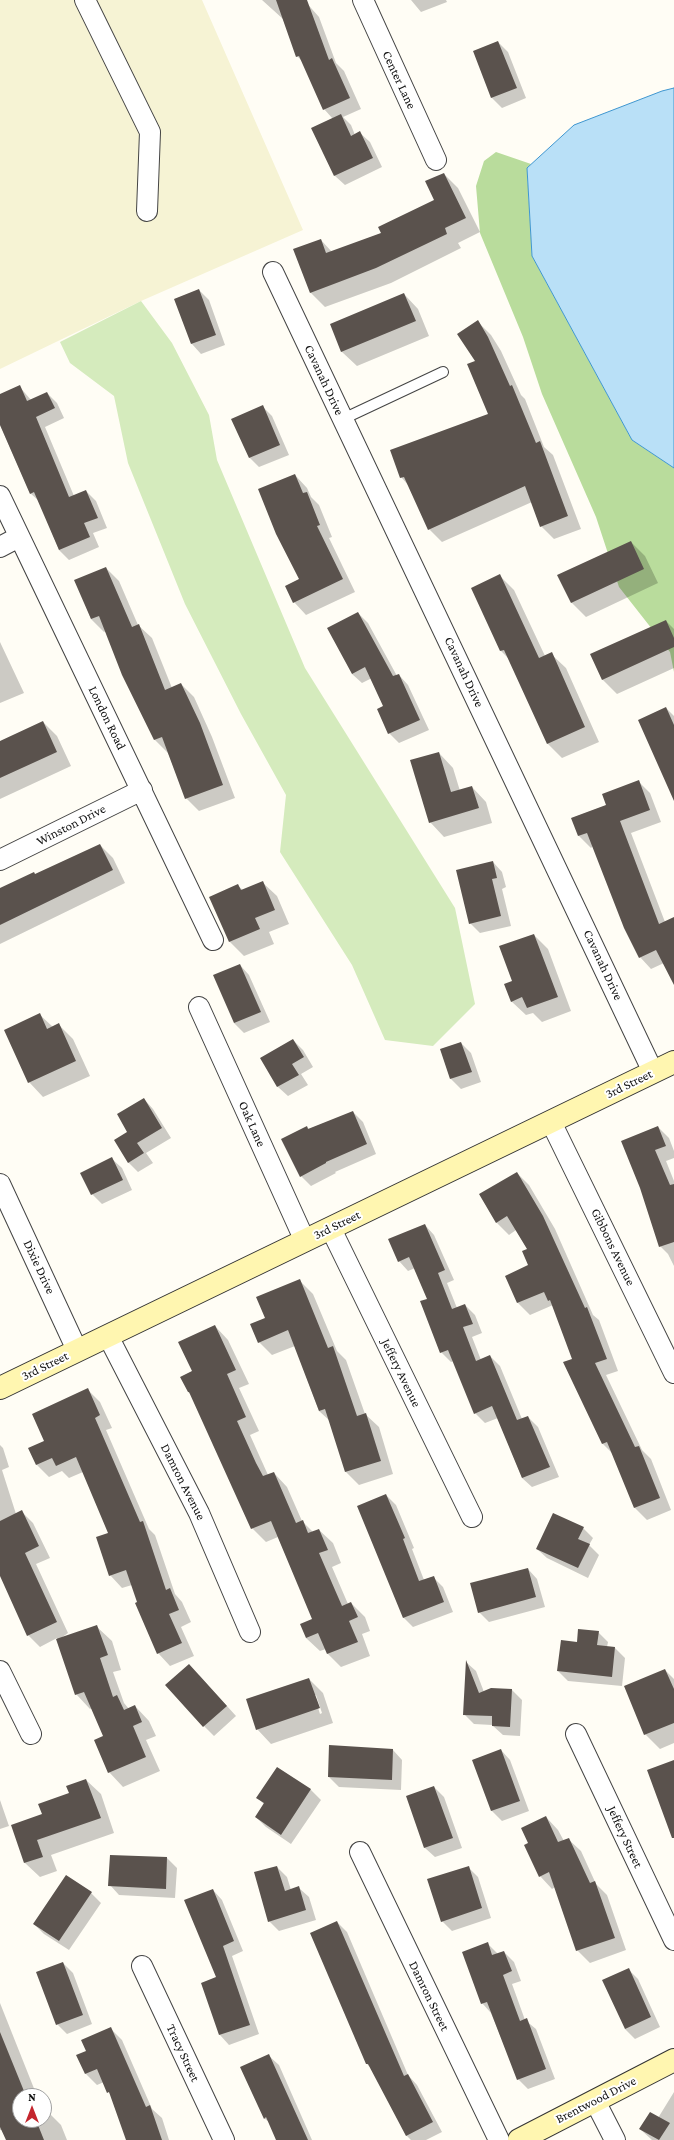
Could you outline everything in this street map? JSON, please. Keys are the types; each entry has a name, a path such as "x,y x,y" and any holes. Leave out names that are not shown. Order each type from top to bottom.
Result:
{"street":[{"path":"85,0 150,132 147,211"},
{"name":"Center Lane","path":"363,0 436,160"},
{"name":"Cavanah Drive","path":"273,272 654,1072"},
{"name":"London Road","path":"0,496 213,940"},
{"path":"0,547 19,538"},
{"name":"Winston Drive","path":"0,860 142,790"},
{"name":"Oak Lane","path":"199,1007 305,1241"},
{"name":"3rd Street","path":"0,1388 674,1062"},
{"name":"Gibbons Avenue","path":"551,1122 674,1373"},
{"name":"Dixie Drive","path":"0,1184 77,1350"},
{"name":"Jeffery Avenue","path":"331,1229 472,1517"},
{"name":"Damron Avenue","path":"108,1336 199,1513 250,1632"},
{"path":"0,1671 31,1734"},
{"name":"Jeffery Street","path":"576,1734 674,1940"},
{"name":"Damron Street","path":"360,1852 499,2140"},
{"name":"Tracy Street","path":"142,1966 224,2140"},
{"name":"Brentwood Drive","path":"519,2140 674,2060"},
{"path":"595,2101 615,2140"}],"lane":[{"path":"343,419 443,372"}],"shaded area":[{"path":"0,0 202,0 303,230 141,301 0,369"}],"green space":[{"path":"496,152 531,164 527,168 532,256 632,440 674,468 674,672 670,652 619,587 596,517 542,394 523,337 480,233 476,186 484,161"},
{"path":"141,301 172,343 209,415 217,460 305,668 455,908 475,1004 433,1046 385,1040 352,965 280,852 286,795 241,714 185,604 128,463 114,396 70,363 60,342"}],"water":[{"path":"674,88 674,468 632,440 532,256 527,168 574,125 662,91"}],"building":[{"path":"276,0 307,0 329,60 332,58 350,98 323,110 299,56 296,57"},
{"path":"498,41 517,88 491,98 473,51"},
{"path":"341,114 351,136 360,131 373,158 334,176 311,128"},
{"path":"444,173 466,218 445,228 447,234 376,268 310,293 293,249 321,239 326,253 381,233 378,227 434,200 425,181"},
{"path":"199,289 216,335 191,344 174,299"},
{"path":"404,293 416,321 341,352 330,324"},
{"path":"478,320 488,337 510,386 512,385 536,443 540,441 568,516 540,527 525,486 428,530 404,477 400,478 390,450 488,414 467,364 475,361 457,334"},
{"path":"20,385 27,401 47,392 55,408 36,417 69,497 86,490 98,518 84,523 90,537 59,550 34,492 30,494 0,425 0,394"},
{"path":"263,405 280,445 249,458 231,419"},
{"path":"295,474 303,493 307,492 320,525 317,526 343,579 293,603 285,586 299,579 276,534 258,489"},
{"path":"631,541 644,569 571,603 557,575"},
{"path":"106,567 132,627 139,624 165,690 181,683 200,723 223,785 185,799 162,737 154,740 122,675 99,616 91,619 74,580"},
{"path":"500,574 539,658 552,652 585,727 547,744 504,650 500,651 471,588"},
{"path":"358,612 393,676 399,674 420,720 388,734 377,709 383,706 365,667 352,674 327,628"},
{"path":"666,620 674,638 674,647 602,680 590,654"},
{"path":"666,707 674,725 674,801 638,720"},
{"path":"43,721 57,752 0,778 0,741"},
{"path":"439,752 451,792 472,786 479,808 429,823 410,760"},
{"path":"639,780 650,810 620,821 659,924 674,917 674,985 656,950 639,958 624,928 587,833 578,836 571,818 606,805 602,794"},
{"path":"100,844 113,870 0,925 0,888 34,872 35,874"},
{"path":"493,861 497,878 492,879 501,916 469,924 456,870"},
{"path":"263,881 275,910 255,918 260,929 229,942 209,897 238,884 241,890"},
{"path":"534,934 558,997 527,1008 522,997 511,1002 504,984 512,981 499,946"},
{"path":"240,964 261,1012 234,1023 213,975"},
{"path":"40,1013 47,1029 59,1023 76,1061 28,1083 4,1030"},
{"path":"293,1039 304,1057 292,1064 299,1075 277,1087 260,1058"},
{"path":"461,1042 472,1072 450,1079 440,1049"},
{"path":"144,1098 162,1128 137,1143 144,1153 128,1163 114,1140 127,1132 117,1114"},
{"path":"353,1111 367,1144 326,1162 300,1177 281,1139 307,1126 308,1129"},
{"path":"658,1126 666,1146 655,1150 670,1185 674,1184 674,1242 659,1247 640,1188 621,1141"},
{"path":"112,1157 123,1180 91,1195 80,1173"},
{"path":"517,1172 543,1216 585,1308 587,1307 607,1359 595,1363 635,1447 639,1446 660,1498 634,1508 607,1442 602,1444 563,1362 572,1359 550,1300 548,1301 544,1292 517,1303 505,1276 528,1265 522,1251 527,1249 507,1216 496,1223 479,1194"},
{"path":"425,1224 445,1270 438,1273 452,1309 465,1304 473,1324 463,1327 476,1361 490,1355 517,1420 528,1416 550,1467 522,1478 492,1406 474,1414 448,1350 440,1353 420,1301 427,1299 409,1257 398,1262 388,1239"},
{"path":"300,1279 328,1348 333,1346 357,1416 366,1413 381,1461 345,1472 325,1409 319,1411 288,1330 258,1343 250,1324 265,1318 256,1297"},
{"path":"215,1325 236,1370 227,1374 246,1417 237,1421 263,1476 274,1472 296,1523 303,1520 308,1533 319,1529 328,1550 319,1553 342,1606 351,1602 358,1617 349,1621 358,1642 327,1654 318,1633 306,1638 300,1624 312,1619 271,1521 251,1529 189,1392 180,1377 192,1371 178,1342"},
{"path":"88,1388 100,1415 95,1418 140,1522 143,1521 166,1590 170,1588 179,1610 169,1614 182,1643 157,1654 135,1603 137,1602 126,1570 109,1576 96,1537 108,1533 76,1457 56,1466 52,1458 36,1465 28,1448 44,1441 32,1414"},
{"path":"386,1494 405,1538 403,1539 419,1581 434,1576 444,1602 403,1618 357,1506"},
{"path":"22,1510 39,1546 25,1553 57,1622 27,1636 0,1576 0,1521"},
{"path":"553,1513 584,1527 578,1539 590,1544 578,1568 536,1549"},
{"path":"528,1568 536,1597 478,1613 470,1583"},
{"path":"97,1625 108,1655 100,1658 113,1697 117,1695 124,1710 135,1705 142,1722 133,1726 146,1757 108,1773 94,1740 103,1736 84,1692 75,1695 56,1639"},
{"path":"578,1629 599,1631 597,1645 615,1647 612,1677 557,1671 561,1640 577,1642"},
{"path":"466,1660 479,1693 491,1688 512,1689 510,1727 492,1726 492,1716 463,1715"},
{"path":"189,1664 227,1706 203,1727 165,1685"},
{"path":"665,1669 674,1689 674,1723 644,1735 624,1686"},
{"path":"309,1678 320,1708 256,1730 246,1699"},
{"path":"329,1745 393,1749 392,1780 328,1777"},
{"path":"501,1749 520,1801 491,1811 472,1760"},
{"path":"674,1760 674,1838 672,1838 647,1770"},
{"path":"277,1767 311,1789 281,1835 255,1817 264,1803 256,1798"},
{"path":"86,1779 101,1818 37,1840 43,1857 24,1863 11,1825 42,1814 38,1804 69,1793 66,1786"},
{"path":"434,1786 453,1838 424,1848 406,1796"},
{"path":"546,1816 558,1842 569,1838 590,1883 595,1881 615,1938 576,1951 549,1872 539,1877 524,1845 528,1843 521,1828"},
{"path":"110,1855 167,1857 166,1889 108,1886"},
{"path":"277,1866 285,1891 299,1886 306,1910 268,1922 254,1872"},
{"path":"469,1866 482,1908 441,1922 427,1879"},
{"path":"66,1875 92,1892 59,1941 33,1924"},
{"path":"213,1889 234,1941 223,1946 250,2025 219,2035 201,1983 216,1977 184,1900"},
{"path":"337,1921 404,2076 408,2074 433,2122 406,2136 368,2064 366,2064 310,1933"},
{"path":"488,1942 492,1955 504,1951 512,1971 503,1975 520,2021 527,2018 546,2069 517,2080 487,2002 481,2004 462,1952"},
{"path":"63,1962 83,2015 56,2025 36,1972"},
{"path":"629,1968 651,2017 625,2029 602,1980"},
{"path":"111,2027 146,2107 150,2105 162,2140 126,2140 109,2092 107,2093 97,2069 85,2074 76,2055 86,2051 81,2040"},
{"path":"0,2032 23,2088 12,2088 12,2128 39,2128 44,2140 6,2140 0,2127"},
{"path":"269,2054 308,2140 276,2140 266,2117 264,2119 240,2067"},
{"path":"650,2112 670,2123 659,2140 639,2129"}]}
